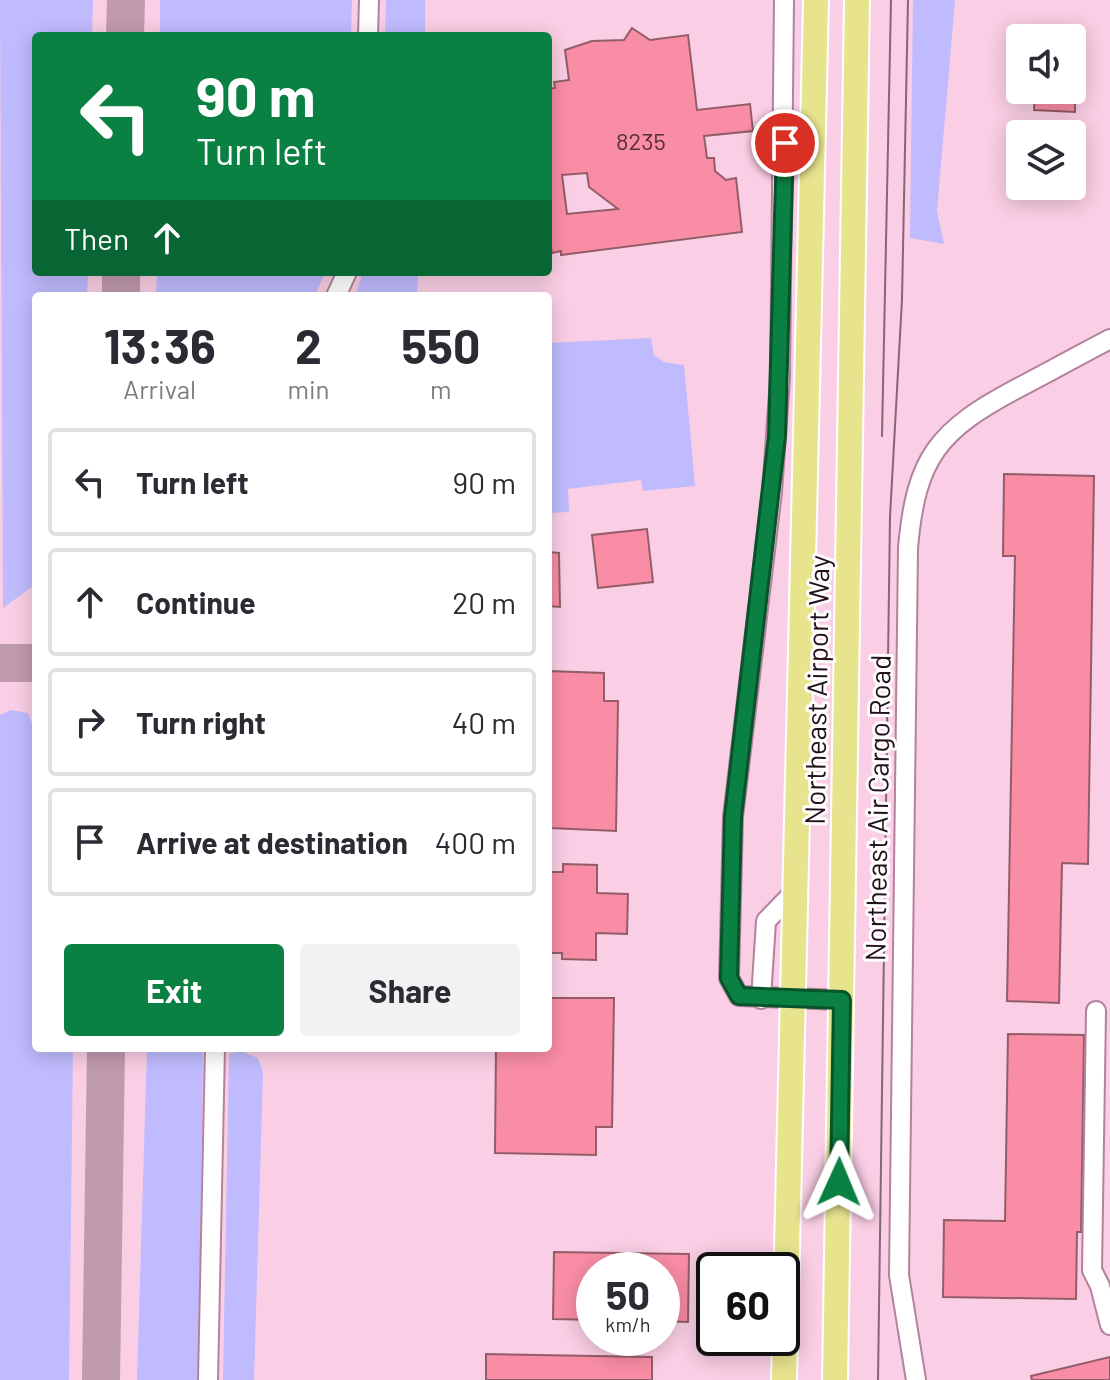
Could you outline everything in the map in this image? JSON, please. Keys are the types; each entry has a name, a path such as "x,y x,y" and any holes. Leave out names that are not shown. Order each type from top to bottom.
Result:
{"main road":[{"name":"Northeast Airport Way","path":"784,1380 816,0"},
{"name":"Northeast Airport Way","path":"835,1380 857,0"}],"street":[{"path":"368,32 369,0"},
{"path":"784,0 780,378 772,492 738,756 729,978 739,996 842,1000"},
{"name":"Northeast Air Cargo Road","path":"916,1380 899,1275 908,548 912,507 928,462 961,421 1110,339"},
{"path":"761,999 766,921 797,889"},
{"path":"1105,1015 1092,1270 1100,1286 1110,1325"},
{"path":"208,1380 215,1052"}],"shaded area":[{"path":"0,0 93,0 92,32 32,32 32,276 88,276 87,292 32,292 32,587 3,608"},
{"path":"160,0 352,0 351,32 160,32"},
{"path":"386,0 425,0 425,32 385,32"},
{"path":"913,0 955,0 937,211 944,244 910,238"},
{"path":"157,276 323,276 317,292 156,292"},
{"path":"362,276 418,276 417,292 356,292"},
{"path":"651,338 654,355 664,362 684,365 695,486 643,491 641,480 568,489 569,512 552,513 552,343"},
{"path":"11,710 28,713 32,723 32,1052 73,1052 69,1380 0,1380 0,715"},
{"path":"147,1052 203,1052 199,1380 137,1380"},
{"path":"243,1052 258,1058 263,1072 254,1380 223,1380 229,1054"}],"building":[{"path":"632,28 650,40 688,35 697,110 750,104 753,131 704,136 707,158 714,158 715,171 726,180 736,178 742,232 561,255 561,251 552,253 552,88 555,88 554,82 569,80 565,50 592,41 624,40","holes":["587,173 589,187 618,209 567,214 562,175"]},
{"path":"1034,104 1075,104 1075,112 1034,110"},
{"path":"1004,474 1094,476 1088,864 1062,863 1059,1003 1007,1001 1015,556 1003,556"},
{"path":"647,529 653,582 598,588 592,535"},
{"path":"552,552 559,553 560,607 552,606"},
{"path":"552,671 604,673 604,701 618,701 616,831 552,828"},
{"path":"563,864 597,865 597,893 628,894 627,934 596,933 596,960 562,959 562,953 552,953 552,872 563,872"},
{"path":"552,998 614,998 612,1127 596,1127 596,1155 495,1153 496,1052 552,1052"},
{"path":"1008,1034 1084,1035 1081,1232 1077,1232 1076,1299 943,1297 944,1220 1005,1221"},
{"path":"554,1252 576,1252 576,1320 553,1319"},
{"path":"680,1254 689,1254 688,1322 680,1322"},
{"path":"486,1354 652,1357 652,1380 486,1380"},
{"path":"1110,1357 1110,1380 1032,1380 1031,1376"}],"taxiway":[{"path":"125,32 126,0"},
{"path":"121,276 121,292"},
{"path":"0,663 32,663"},
{"path":"101,1380 106,1052"}],"tram line":[{"path":"882,436 891,0"},
{"path":"878,1380 890,517 902,299 908,0"}],"route":[{"path":"785,143 777,436 738,756 733,817 729,978 731,987 739,996 842,1000 839,1182"}]}
